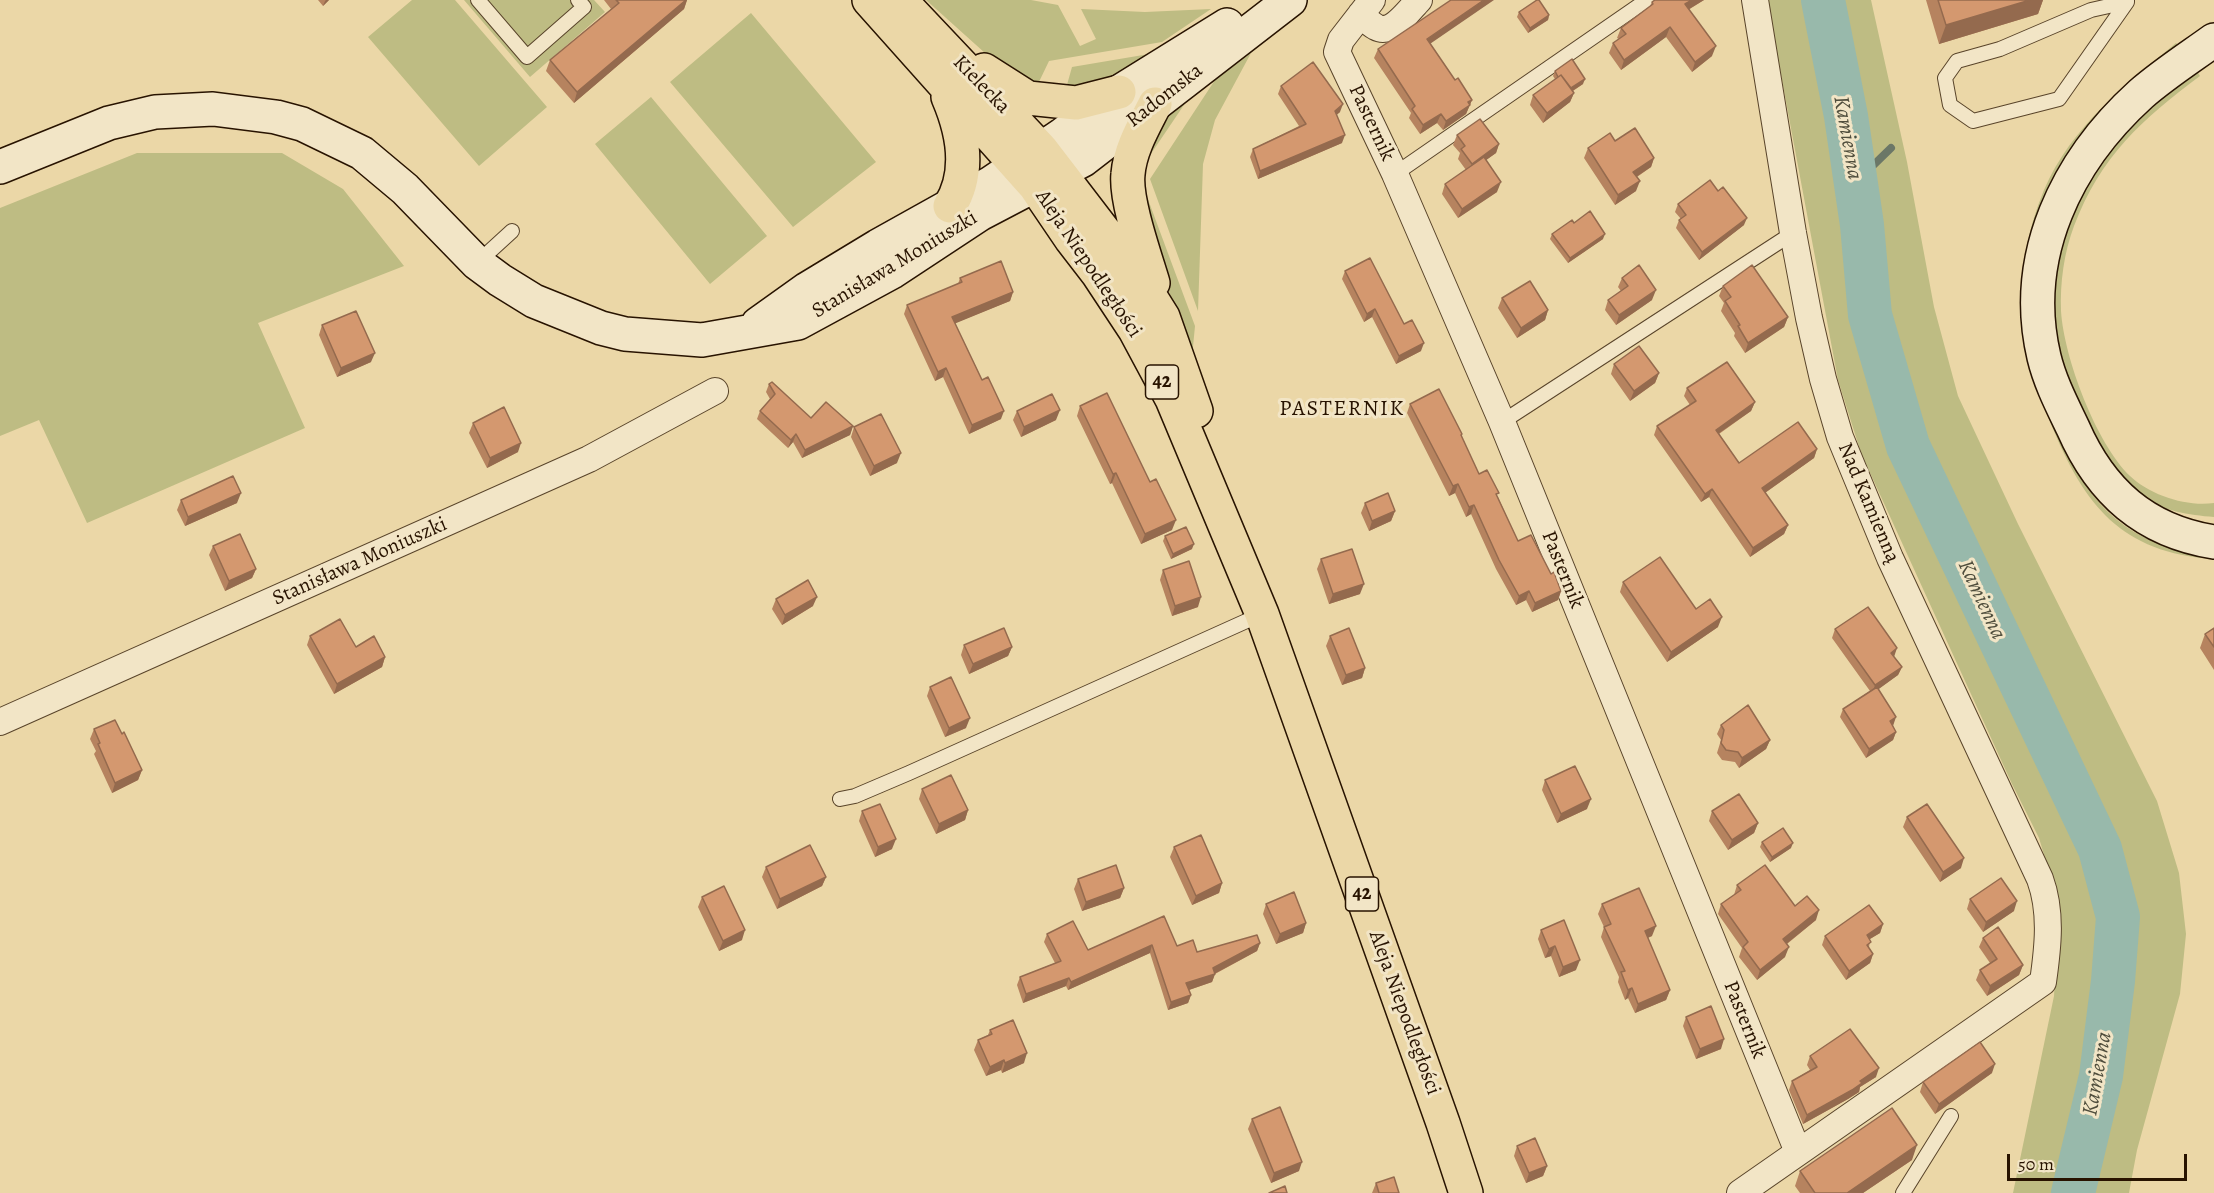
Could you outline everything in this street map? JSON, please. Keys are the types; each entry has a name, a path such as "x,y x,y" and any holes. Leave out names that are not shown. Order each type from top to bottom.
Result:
{"main road":[{"name":"Kielecka","path":"869,0 941,82 1038,168"},
{"name":"Kielecka","path":"909,10 1038,168"},
{"path":"909,10 993,77 1028,98 1076,103 1119,92"},
{"path":"941,82 960,131 963,157 961,184 950,206"},
{"path":"1155,104 1133,148 1128,187 1140,241 1163,317"},
{"name":"Aleja Niepodległości","path":"1038,168 1133,269 1163,317 1258,605 1446,1131 1466,1193"},
{"name":"Aleja Niepodległości","path":"1038,168 1071,239 1098,274 1135,330 1172,399 1258,605"}],"street":[{"name":"Radomska","path":"1038,168 1119,92 1267,0"},
{"name":"Radomska","path":"1038,168 1083,160 1290,0"},
{"path":"1366,7 1374,27 1386,28 1394,25 1419,0"},
{"name":"Nad Kamienną","path":"1755,0 1793,232 1822,379 1840,437 1890,558 2043,887 2049,941 2043,982 1798,1152"},
{"name":"Pasternik","path":"1366,7 1341,40 1337,52 1395,174 1502,422 1798,1152"},
{"path":"2204,536 2165,528 2145,518 2111,491 2088,460 2052,382 2044,358 2040,333 2038,285 2045,241 2052,218 2073,174 2085,156 2108,127 2143,93 2213,41"},
{"name":"Stanisława Moniuszki","path":"0,167 109,123 155,112 213,109 276,117 303,124 362,153 405,189 477,263 516,291 543,305 602,328 625,334 702,340 798,323 892,272 980,214 1038,168"},
{"name":"Stanisława Moniuszki","path":"750,330 807,289 950,206 1038,168"},
{"name":"Stanisława Moniuszki","path":"0,722 589,459 715,391"},
{"path":"1740,1193 1798,1152"}],"lane":[{"path":"478,0 527,57 584,8 578,0"},
{"path":"1395,174 1647,0"},
{"path":"2127,1 2059,99 1973,121 1950,105 1945,78 1957,61 2000,49 2091,10 2127,1"},
{"path":"477,263 512,231"},
{"path":"1502,422 1793,232"},
{"path":"840,799 855,796 898,777 1258,605"},
{"path":"1903,1193 1951,1116"}],"shaded area":[{"path":"412,0 455,0 547,107 479,166 368,37"},
{"path":"464,0 594,0 605,12 530,77"},
{"path":"926,0 1031,0 1058,5 1080,46 1096,39 1081,9 1145,12 1211,9 1162,42 1049,61 1037,86 995,62"},
{"path":"1767,0 1871,0 1907,162 1934,307 1958,396 2018,524 2157,801 2179,873 2186,934 2180,994 2137,1150 2129,1193 2013,1193 2054,996 2058,922 2051,878 2039,838 2012,784 1861,453 1838,380"},
{"path":"751,13 876,162 793,227 670,82"},
{"path":"2176,43 2180,47 2076,142 2063,161 2043,203 2067,452 2093,495 2125,526 2165,546 2214,555 2214,559 2182,555 2154,547 2130,535 2110,520 2093,501 2077,478 2064,453 2040,394 2025,336 2022,307 2026,250 2033,220 2055,167 2084,127 2101,109"},
{"path":"1155,53 1108,79 1065,92 1072,67"},
{"path":"1251,53 1215,120 1203,164 1198,311 1150,179 1215,80"},
{"path":"2197,71 2200,76 2160,108 2125,141 2096,180 2074,226 2065,257 2061,311 2063,330 2075,375 2094,422 2117,461 2138,483 2158,494 2192,503 2214,503 2214,517 2167,509 2141,496 2124,481 2101,446 2068,380 2057,335 2055,316 2056,277 2062,238 2088,179 2116,140 2136,118"},
{"path":"1190,96 1140,170 1144,146 1172,107"},
{"path":"651,97 767,236 710,284 595,144"},
{"path":"137,153 282,153 343,189 404,266 258,323 305,428 87,523 39,420 0,436 0,208"},
{"path":"1146,194 1195,326 1192,357 1161,269 1139,196"}],"building":[{"path":"616,0 686,0 577,92 550,60 619,3"},
{"path":"1451,0 1484,0 1427,39 1455,80 1458,78 1472,100 1468,102 1470,105 1446,121 1441,114 1423,125 1412,109 1415,106 1378,49"},
{"path":"1537,0 1549,15 1530,28 1519,12"},
{"path":"1655,0 1692,0 1685,4 1716,46 1695,62 1670,27 1624,60 1613,43 1626,34 1621,28 1653,4"},
{"path":"1938,0 2030,0 1946,25"},
{"path":"1572,59 1585,79 1571,88 1561,75 1558,77 1555,71"},
{"path":"1313,62 1343,104 1335,111 1345,135 1260,171 1253,149 1306,124 1281,86"},
{"path":"1561,75 1574,93 1547,113 1533,95"},
{"path":"1480,119 1499,144 1472,164 1461,149 1465,146 1457,135"},
{"path":"1635,128 1654,158 1633,172 1640,181 1618,195 1588,148 1610,133 1615,141"},
{"path":"1484,157 1501,182 1462,209 1445,184"},
{"path":"1710,180 1718,191 1723,187 1747,218 1702,252 1679,220 1686,215 1678,204"},
{"path":"1590,211 1605,234 1570,258 1552,234 1572,220 1574,223"},
{"path":"1370,258 1404,324 1412,320 1424,343 1399,356 1375,309 1367,314 1345,271"},
{"path":"1001,261 1013,292 952,317 982,380 988,377 1004,411 972,425 946,368 938,372 907,305 962,282 960,278"},
{"path":"1639,265 1656,290 1619,315 1608,300 1628,286 1622,278"},
{"path":"1752,265 1788,317 1748,343 1725,301 1731,297 1723,286"},
{"path":"1530,281 1548,310 1521,328 1502,298"},
{"path":"356,311 375,353 341,368 322,325"},
{"path":"1639,346 1659,373 1634,391 1614,364"},
{"path":"1727,362 1755,402 1716,430 1739,463 1798,422 1817,449 1762,488 1788,525 1753,548 1712,489 1705,494 1657,426 1696,401 1687,388"},
{"path":"772,382 811,418 826,402 853,426 805,450 796,434 791,440 760,411 775,394 769,384"},
{"path":"1439,389 1479,474 1487,470 1499,493 1496,494 1518,541 1531,535 1551,574 1554,572 1561,591 1535,603 1529,591 1519,596 1499,560 1474,505 1469,507 1458,484 1453,486 1410,404"},
{"path":"1107,393 1150,482 1156,479 1176,520 1145,534 1080,406"},
{"path":"1052,394 1060,410 1024,427 1017,411"},
{"path":"504,407 521,443 490,458 473,423"},
{"path":"881,414 901,453 874,466 854,427"},
{"path":"233,476 241,493 188,517 181,500"},
{"path":"1388,493 1395,511 1372,521 1365,503"},
{"path":"1186,527 1194,544 1173,554 1165,536"},
{"path":"240,534 256,569 229,581 213,546"},
{"path":"1352,549 1364,584 1333,594 1321,559"},
{"path":"1660,557 1696,609 1710,599 1722,617 1671,652 1623,582"},
{"path":"1189,561 1201,597 1175,606 1163,570"},
{"path":"808,580 817,597 785,615 776,599"},
{"path":"1868,607 1897,648 1891,653 1902,667 1875,685 1835,629"},
{"path":"340,619 356,647 374,636 385,657 337,684 310,636"},
{"path":"1004,628 1012,647 973,664 964,645"},
{"path":"1349,628 1365,668 1346,675 1330,636"},
{"path":"2214,628 2214,647 2205,634"},
{"path":"951,677 970,718 949,728 930,687"},
{"path":"1877,687 1896,717 1890,721 1896,732 1869,749 1843,709"},
{"path":"1748,705 1770,740 1742,758 1738,752 1726,750 1721,743 1724,730 1721,725"},
{"path":"115,720 122,734 124,732 142,770 115,783 94,729"},
{"path":"1575,766 1591,799 1561,814 1545,780"},
{"path":"951,775 968,810 939,824 922,789"},
{"path":"1739,794 1758,823 1732,840 1712,811"},
{"path":"880,804 896,839 878,847 862,811"},
{"path":"1927,804 1964,858 1943,872 1907,817"},
{"path":"1783,828 1793,843 1772,857 1762,842"},
{"path":"1201,835 1222,883 1196,896 1174,847"},
{"path":"810,845 826,877 780,899 766,867"},
{"path":"1116,865 1124,888 1086,902 1078,879"},
{"path":"1765,865 1795,906 1807,896 1819,910 1783,939 1789,947 1760,970 1743,947 1748,942 1721,904 1741,890 1737,885"},
{"path":"2001,878 2017,901 1986,922 1970,899"},
{"path":"724,886 745,930 723,941 702,897"},
{"path":"1639,888 1656,926 1645,931 1670,990 1638,1004 1632,988 1628,990 1621,972 1625,971 1604,927 1611,924 1602,904"},
{"path":"1294,892 1306,923 1280,934 1266,904"},
{"path":"1869,905 1883,924 1867,935 1871,942 1867,945 1873,954 1849,971 1825,936"},
{"path":"1164,916 1177,946 1193,940 1197,952 1257,935 1260,943 1213,968 1215,974 1186,983 1191,995 1171,1002 1152,945 1071,982 1069,978 1026,994 1020,977 1061,961 1047,934 1073,921 1088,950"},
{"path":"1564,920 1580,960 1563,967 1555,946 1549,949 1541,930"},
{"path":"1998,927 2023,965 1990,986 1980,970 1997,959 1983,938"},
{"path":"1711,1006 1724,1039 1700,1049 1686,1017"},
{"path":"1013,1020 1027,1053 990,1067 978,1040 992,1034 990,1030"},
{"path":"1850,1029 1879,1068 1860,1081 1862,1083 1852,1090 1807,1115 1792,1081 1817,1067 1810,1056"},
{"path":"1980,1042 1995,1064 1939,1104 1923,1082"},
{"path":"1280,1107 1302,1162 1274,1173 1252,1119"},
{"path":"1892,1108 1917,1145 1847,1193 1815,1193 1800,1171"},
{"path":"1535,1138 1547,1166 1529,1173 1517,1146"},
{"path":"1394,1177 1399,1193 1379,1193 1376,1183"},
{"path":"1285,1186 1287,1193 1269,1193"}],"waterway":[{"name":"Kamienna","path":"1823,0 1846,116 1862,225 1870,315 1908,446 2100,849 2118,917 2113,981 2101,1076 2073,1193"},
{"path":"1855,183 1891,148"}],"district":[{"name":"PASTERNIK","path":"1342,410"}]}
